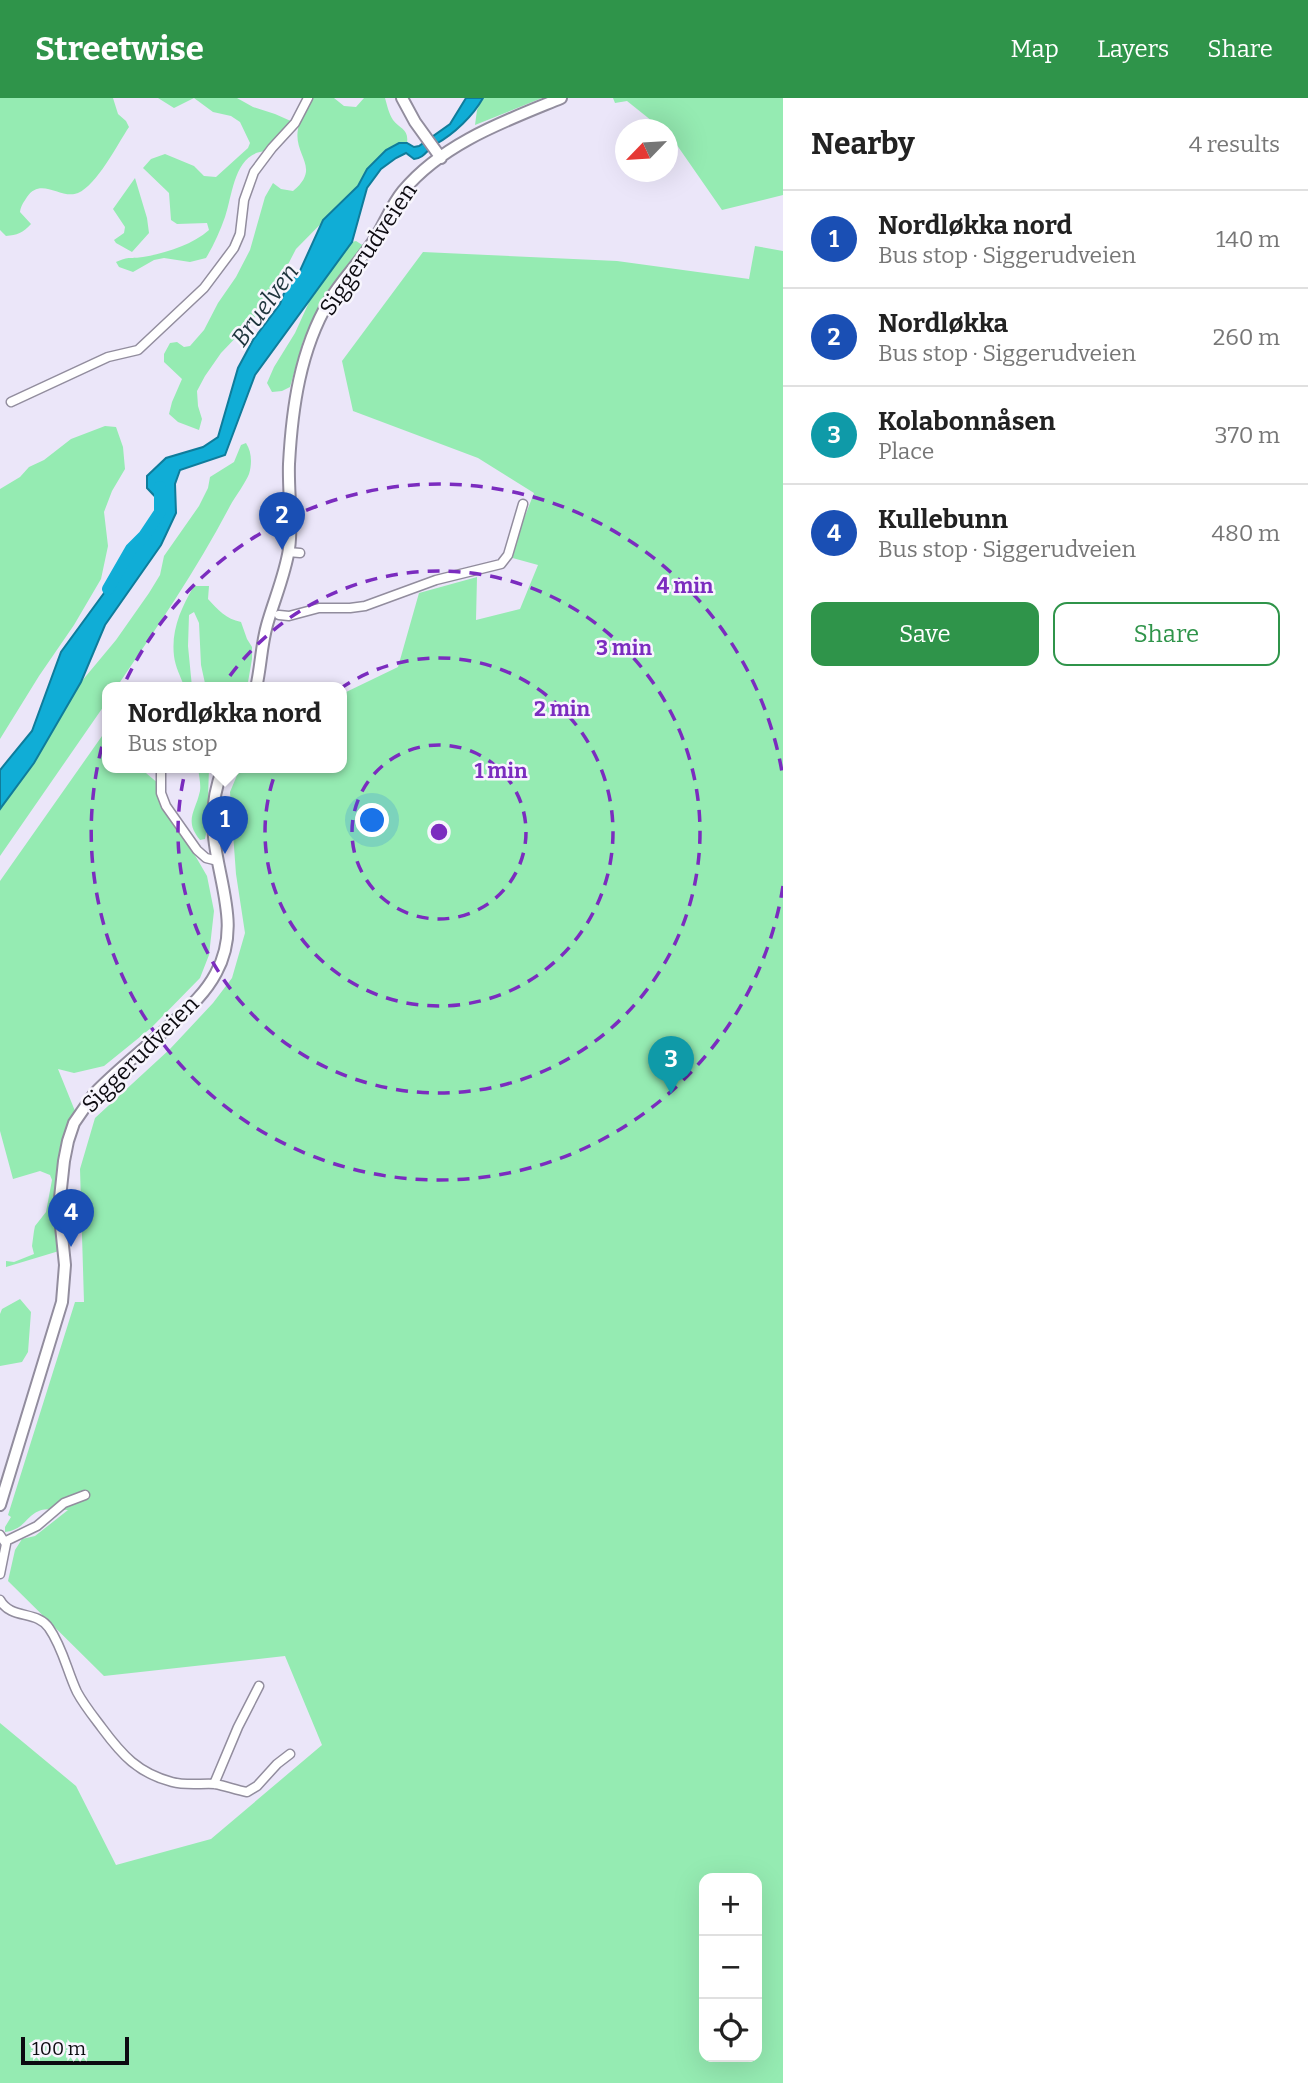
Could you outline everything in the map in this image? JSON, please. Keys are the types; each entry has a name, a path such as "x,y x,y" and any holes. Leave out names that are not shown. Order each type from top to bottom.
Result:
{"main road":[{"path":"402,98 411,117 441,158"},
{"name":"Siggerudveien","path":"257,682 266,627 294,553 290,532 289,475 293,412 312,339 330,299 371,245 395,202 413,181 461,144 493,126 561,98"},
{"name":"Siggerudveien","path":"0,1504 63,1296 65,1265 58,1206 72,1129 94,1094 192,1005 215,975 224,954 229,928 228,910 214,839 213,810 221,773"}],"street":[{"path":"11,402 108,357 138,351 204,288 234,247 240,234 244,200 254,172 295,123 308,98"},
{"path":"279,615 289,616 319,608 365,607 436,580 501,564 508,555 523,504"},
{"path":"162,773 161,793 166,806 197,850 206,858 218,861"},
{"path":"0,1574 3,1538 41,1523 64,1503 85,1495"},
{"path":"0,1600 9,1610 38,1618 47,1624 87,1709 112,1743 135,1765 173,1783 214,1784 247,1792 290,1754"},
{"path":"214,1784 259,1686"}],"green space":[{"path":"0,98 113,98 118,114 129,127 113,154 85,189 78,193 65,194 38,188 27,197 20,212 31,224 20,233 6,236 0,230"},
{"path":"158,98 194,98 174,108"},
{"path":"194,98 237,98 293,122 267,151 256,153 241,166 223,222 206,258 190,262 164,258 154,260 133,272 119,267 116,262 170,251 195,240 209,230 207,223 177,224 171,220 169,193 143,168 151,159 165,154 194,166 204,176 216,177 248,148 250,143 240,122 231,116 213,112"},
{"path":"313,98 334,98 344,106 356,107 364,98 385,98 393,120 405,132 407,143 399,143 386,150 367,169 358,186 296,249 267,305 221,353 205,376 197,391 202,419 199,430 178,422 169,414 182,379 164,362 164,354 170,343 190,346 204,330 250,250 265,197 273,183 281,189 293,191 301,183 306,168 299,147 298,129"},
{"path":"483,98 542,98 475,125 477,110"},
{"path":"613,98 783,98 783,195 722,210 678,147 678,119 650,119 627,101 615,103"},
{"path":"135,178 149,233 132,252 114,240 124,233 125,227 113,209"},
{"path":"356,241 364,246 325,295 303,341 290,387 272,392 267,383 310,300 352,242"},
{"path":"755,246 783,251 783,2083 0,2083 0,1723 76,1786 116,1865 211,1839 322,1745 285,1656 104,1676 8,1581 15,1550 22,1539 35,1536 68,1510 42,1510 16,1529 5,1532 5,1527 11,1517 8,1515 75,1302 84,1302 80,1169 95,1118 170,1049 213,1003 232,978 245,933 236,874 230,792 238,773 347,773 347,692 398,667 419,593 477,577 476,620 520,609 538,565 509,557 534,493 478,458 353,411 342,361 423,252 617,261 749,279"},
{"path":"105,426 116,427 123,447 125,469 104,512 108,546 101,579 0,739 0,489 71,439"},
{"path":"246,443 249,450 249,474 204,553 120,682 102,682 102,709 0,856 0,809 34,763 81,682 116,640 149,593 160,575 164,556 199,506 210,477 234,462 241,445"},
{"path":"194,586 209,586 208,599 227,616 241,622 252,647 248,682 205,682 199,623 194,612 189,615 188,646 192,682 182,682 173,646 181,611"},
{"path":"102,736 102,773 146,773 159,784 207,876 214,911 209,955 200,978 151,1028 104,1066 74,1073 58,1069 75,1111 58,1162 55,1215 59,1251 6,1267 6,1261 14,1262 34,1254 32,1246 35,1226 46,1212 52,1180 50,1175 40,1171 13,1179 0,1131 0,881"},
{"path":"199,773 209,773 207,829 205,839 200,840 192,822 200,783"},
{"path":"20,1299 31,1312 28,1352 22,1362 0,1366 0,1314 2,1309"}],"water":[{"path":"466,98 483,98 463,124 418,158 414,159 406,153 396,158 381,169 367,188 352,242 255,375 225,455 180,470 175,484 176,513 161,545 105,625 81,682 34,763 0,809 0,770 32,731 61,652 145,537 163,505 147,488 147,476 166,458 203,447 218,437 238,368 253,340 280,304 287,285 299,273 323,220 358,186 367,169 386,150 399,143 419,146 450,124"}],"waterway":[{"name":"Bruelven","path":"108,589 131,549 144,536 160,512 160,487"}],"place":[{"name":"Nordløkka","path":"282,550"},
{"name":"Nordløkka nord","path":"225,854"},
{"name":"Kolabonnåsen","path":"671,1094"},
{"name":"Kullebunn","path":"71,1247"}]}
